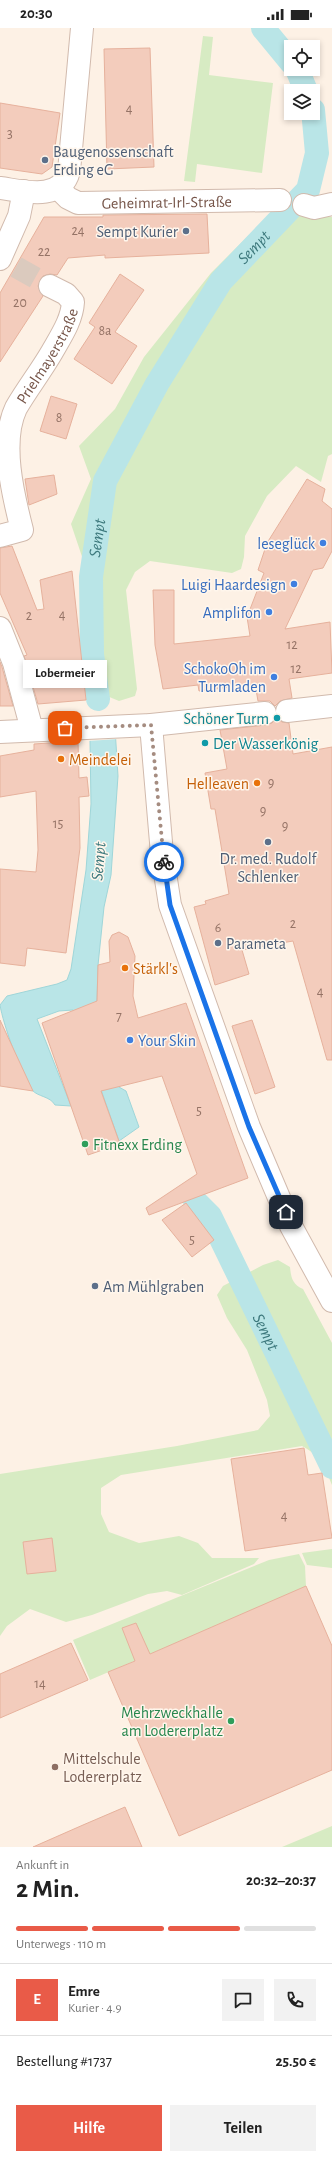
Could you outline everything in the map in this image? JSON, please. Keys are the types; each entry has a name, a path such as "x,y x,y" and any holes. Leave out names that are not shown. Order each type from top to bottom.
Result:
{"street":[{"path":"0,188 44,192 58,188 64,182 68,171 82,28"},
{"name":"Geheimrat-Irl-Straße","path":"58,188 68,198 78,203 280,200"},
{"path":"5,262 19,216 24,191"},
{"name":"Prielmayerstraße","path":"0,536 22,530 8,470 8,436 15,409 44,367 72,314 73,302 66,294 50,286"},
{"path":"0,628 14,663 32,730"},
{"path":"287,711 332,706"},
{"path":"0,732 79,727 151,725 265,713"},
{"path":"151,725 162,854 170,905 249,1127 291,1226 332,1301"}],"green space":[{"path":"203,36 213,37 209,75 273,83 262,173 197,164 195,182 184,181"},
{"path":"279,211 332,217 332,454 328,456 321,482 296,466 267,496 245,536 244,557 241,569 232,573 150,561 135,572 126,590 137,689 135,696 119,701 107,696 100,610 71,524 91,479 79,446 115,409 144,357 211,273 249,235 258,230"},
{"path":"278,1260 290,1267 293,1281 303,1289 332,1343 332,1485 322,1462 309,1450 302,1446 121,1475 101,1488 101,1514 109,1532 139,1543 179,1536 198,1543 212,1558 259,1558 254,1564 182,1595 167,1591 148,1594 92,1615 66,1622 30,1609 7,1626 0,1636 0,1474 177,1446 258,1430 270,1416 267,1400 247,1350 227,1318 217,1295 223,1286 263,1265"},
{"path":"332,1549 332,1568 307,1565 302,1553"},
{"path":"299,1554 305,1566 306,1587 90,1680 73,1640 269,1560"},
{"path":"332,1826 332,1847 282,1847"}],"water":[{"path":"95,666 99,673 105,700 114,712 118,776 111,875 104,907 98,965 97,1002 82,1033 73,1010 59,1011 37,1019 71,1106 55,1105 50,1100 32,1090 28,1083 13,1049 0,1005 7,996 57,984 67,980 71,969 86,870 91,804 89,678"},
{"path":"112,1059 119,1087 126,1091 139,1127 119,1141 92,1064"}],"pier":[{"path":"110,704 116,712 118,739 88,741 87,705"}],"building":[{"path":"150,48 154,167 107,169 104,49"},
{"path":"0,103 60,113 52,167 42,174 0,168"},
{"path":"207,214 209,253 105,258 105,255 68,258 57,275 50,274 43,276 38,286 43,296 0,362 0,293 44,217"},
{"path":"120,274 144,290 115,332 137,346 112,384 74,359 95,327 89,323"},
{"path":"51,396 77,404 66,439 40,431"},
{"path":"54,475 57,494 29,505 25,479"},
{"path":"307,479 325,489 322,501 332,509 332,551 323,568 313,570 285,629 330,622 332,673 289,679 292,698 280,701 275,706 270,701 258,701 255,684 199,691 198,685 163,689 155,645 153,590 174,590 174,644 250,636 247,617 264,573 258,570 267,543"},
{"path":"12,546 37,610 44,609 40,580 72,571 86,700 38,704 24,656 27,655 0,593 0,548"},
{"path":"0,662 2,667 13,706 0,706"},
{"path":"277,718 282,722 289,723 293,754 332,747 332,1060 327,1060 293,941 242,950 249,974 215,985 194,907 206,904 205,901 229,894 215,809 211,809 205,773 227,769 220,730 266,725 272,723"},
{"path":"78,741 79,778 87,777 89,796 79,797 80,848 66,953 27,948 25,966 0,963 0,869 36,872 38,850 36,791 0,797 0,756 34,750 34,744"},
{"path":"119,932 128,937 135,956 133,996 138,1018 186,1003 248,1178 149,1215 146,1208 197,1174 162,1076 101,1091 120,1144 88,1155 42,1023 97,1001 98,965 110,962 109,941 112,935"},
{"path":"0,1020 33,1091 0,1086"},
{"path":"252,1020 275,1087 255,1094 232,1026"},
{"path":"186,1203 214,1240 192,1257 162,1220"},
{"path":"304,1448 308,1475 322,1473 332,1538 245,1551 231,1459"},
{"path":"52,1538 56,1571 27,1574 23,1542"},
{"name":"Mehrzweckhalle am Lodererplatz","path":"306,1586 332,1646 332,1770 179,1836 108,1672 135,1661 122,1628 136,1623 150,1654"},
{"path":"71,1643 88,1680 0,1718 0,1674"},
{"path":"125,1807 142,1847 33,1847 83,1825"}],"waterway":[{"name":"Sempt","path":"263,28 284,54"},
{"name":"Sempt","path":"300,76 303,84"},
{"name":"Sempt","path":"98,699 92,654 91,577 105,481 157,384 221,281 308,190 317,153 314,120"},
{"name":"Sempt","path":"195,1201 210,1216 332,1467"}],"tunnel":[{"path":"16,267 50,286"}],"way so far":[{"path":"65,728 151,725 162,854 164,862"}],"place":[{"name":"Baugenossenschaft Erding eG","path":"45,160"},
{"name":"Sempt Kurier","path":"186,231"},
{"name":"leseglück","path":"323,543"},
{"name":"Luigi Haardesign","path":"294,584"},
{"name":"Amplifon","path":"269,612"},
{"name":"SchokoOh im Turmladen","path":"274,677"},
{"name":"Schöner Turm","path":"277,718"},
{"name":"Lobermeier","path":"65,728"},
{"name":"Der Wasserkönig","path":"205,743"},
{"name":"Meindelei","path":"61,759"},
{"name":"Helleaven","path":"257,783"},
{"name":"Dr. med. Rudolf Schlenker","path":"268,842"},
{"name":"Parameta","path":"218,943"},
{"name":"Stärkl's","path":"125,968"},
{"name":"Your Skin","path":"130,1040"},
{"name":"Fitnexx Erding","path":"85,1144"},
{"name":"Am Mühlgraben","path":"95,1286"},
{"name":"Mehrzweckhalle am Lodererplatz","path":"231,1721"},
{"name":"Mittelschule Lodererplatz","path":"55,1767"}],"route":[{"path":"164,862 170,905 249,1127 286,1212"}]}
